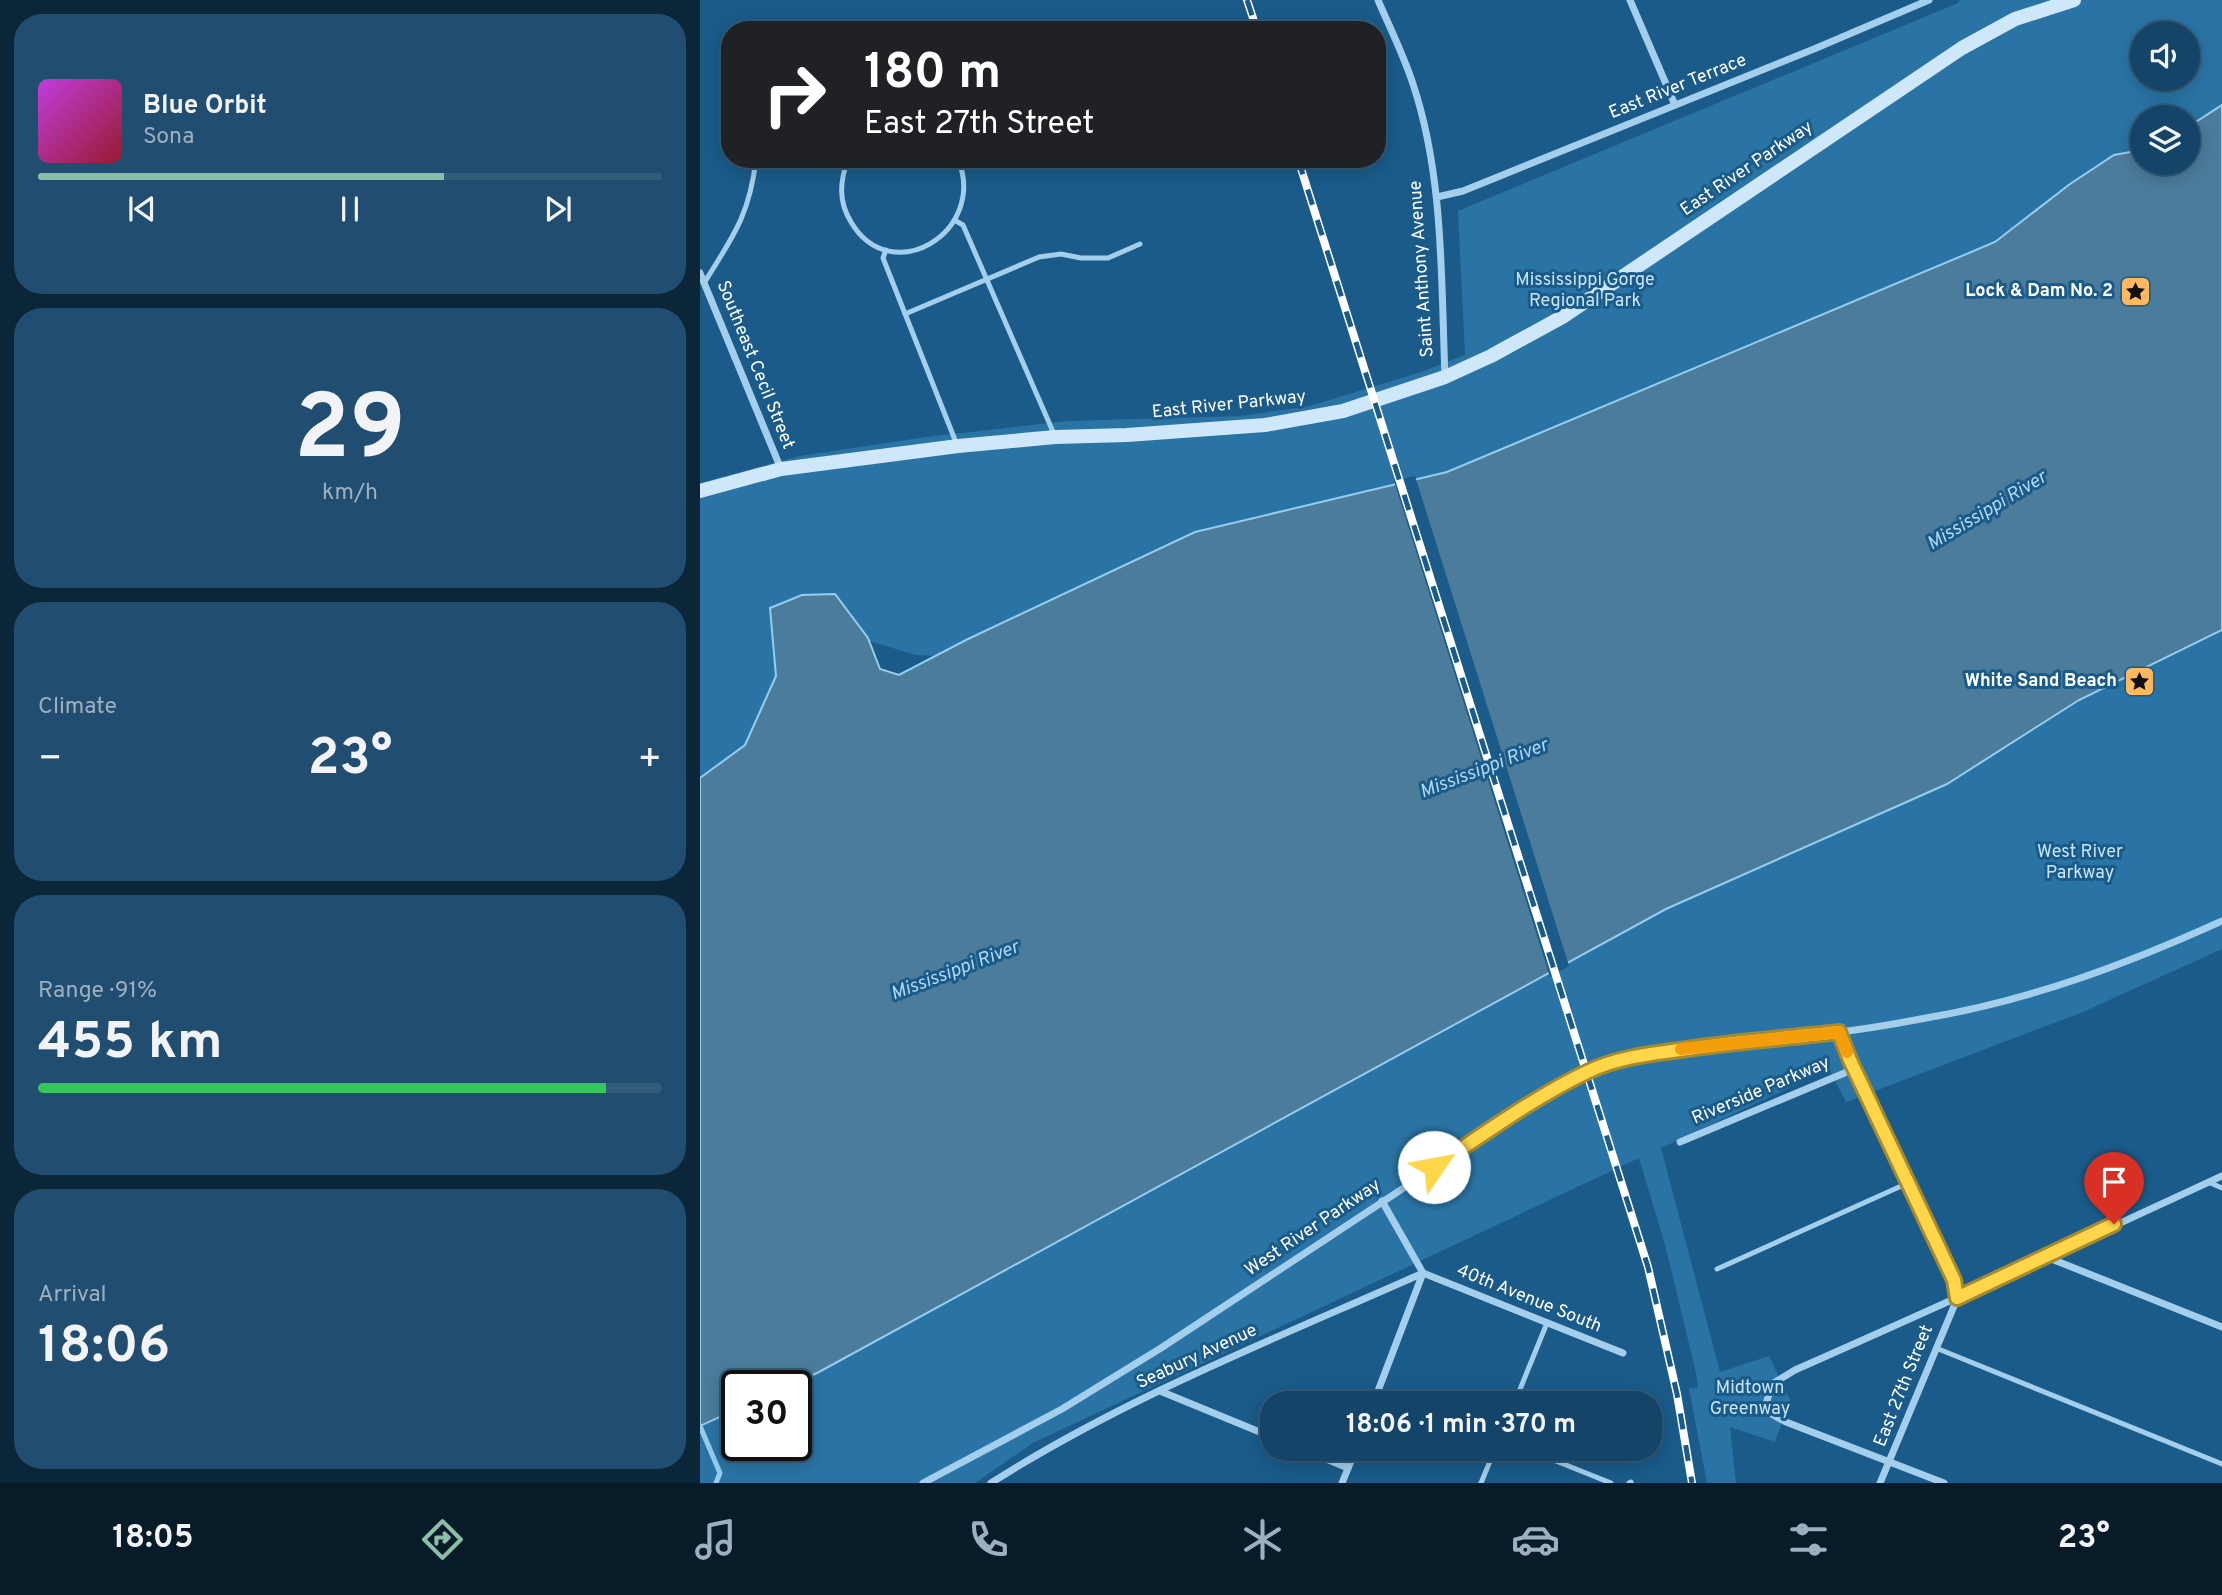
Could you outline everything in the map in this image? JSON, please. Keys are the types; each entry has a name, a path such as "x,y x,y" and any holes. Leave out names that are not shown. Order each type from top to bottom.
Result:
{"street":[{"name":"Saint Anthony Avenue","path":"1378,0 1413,85 1429,149 1437,197 1445,377"},
{"path":"1630,0 1675,105"},
{"name":"East River Terrace","path":"1437,197 1463,191 1929,0"},
{"name":"East River Parkway","path":"700,491 781,469 958,446 1055,437 1127,435 1265,425 1343,411 1445,377 1491,356 1563,316 1962,48 2015,19 2074,0"},
{"name":"Southeast Cecil Street","path":"700,273 781,469"},
{"name":"West River Parkway","path":"923,1483 1062,1409 1150,1355 1540,1098 1589,1071 1639,1055 1839,1032 1927,1018 2012,999 2091,976 2222,921"},
{"path":"1839,1032 1954,1280 1957,1298"},
{"name":"Riverside Parkway","path":"1680,1142 1854,1069"},
{"path":"1944,1483 1773,1415 1766,1404 1772,1384 1795,1370 2222,1176"},
{"path":"1378,1391 1423,1273 1382,1201"},
{"path":"2044,1256 2222,1327"},
{"name":"40th Avenue South","path":"1423,1273 1623,1353"},
{"name":"Seabury Avenue","path":"991,1483 1049,1446 1160,1391 1423,1273"},
{"name":"East 27th Street","path":"1880,1483 1957,1298"},
{"path":"1160,1391 1260,1432"},
{"path":"1331,1461 1348,1468"},
{"path":"1342,1483 1351,1461"}],"lane":[{"path":"704,283 739,228 750,198 755,168"},
{"path":"846,168 842,182 843,206 859,234 886,250 910,251 934,243 956,221 964,190 962,168"},
{"path":"956,221 963,225 1055,437"},
{"path":"905,314 1040,257 1061,254 1081,258 1108,258 1140,243"},
{"path":"886,250 883,258 958,446"},
{"path":"2208,1182 2222,1188"},
{"path":"1717,1269 1908,1183"},
{"path":"1519,1391 1547,1323"},
{"path":"1936,1348 2222,1464"},
{"path":"1481,1483 1490,1461"},
{"path":"1556,1461 1611,1483"}],"green space":[{"name":"Mississippi Gorge Regional Park","path":"1960,0 2222,0 2222,105 2200,119 2200,105 2130,105 2130,152 2114,155 2070,184 1995,242 1459,480 961,657 915,655 870,641 837,606 746,761 700,787 700,483 800,456 926,437 1068,421 1241,416 1310,406 1421,372 1465,355 1458,211"},
{"name":"West River Parkway","path":"2222,630 2222,949 2083,1012 1846,1102 1829,1069 1661,1148 1720,1372 1769,1356 1790,1400 1775,1442 1730,1427 1736,1483 1707,1483 1689,1389 1698,1387 1696,1373 1666,1248 1639,1158 1033,1443 975,1483 700,1483 700,1426 721,1416 721,1461 812,1461 812,1375 1666,909 1947,784 2079,700"}],"water":[{"name":"Mississippi River","path":"2222,105 2222,630 2079,700 1947,784 1666,909 819,1372 812,1375 812,1370 721,1370 721,1416 700,1426 700,778 745,745 776,676 770,608 802,595 835,594 868,638 880,669 899,675 966,640 1195,532 1447,472 1995,242 2070,184 2114,155 2130,152 2130,175 2200,175 2200,119"}],"pier":[{"path":"1415,476 1569,966 1550,977 1394,481"}],"waterway":[{"path":"700,1426 720,1473 716,1483"}],"railway":[{"path":"1247,0 1254,21"},
{"path":"1301,168 1648,1267 1677,1394 1692,1483"}],"slow traffic":[{"path":"1681,1049 1839,1032 1847,1052"}],"place":[{"name":"Lock & Dam No. 2","path":"2136,291"},
{"name":"White Sand Beach","path":"2140,681"}],"route":[{"path":"1434,1167 1540,1098 1603,1066 1639,1055 1839,1032 1954,1280 1957,1298 2114,1224"}],"park label":[{"name":"Midtown Greenway","path":"1750,1398"}]}
